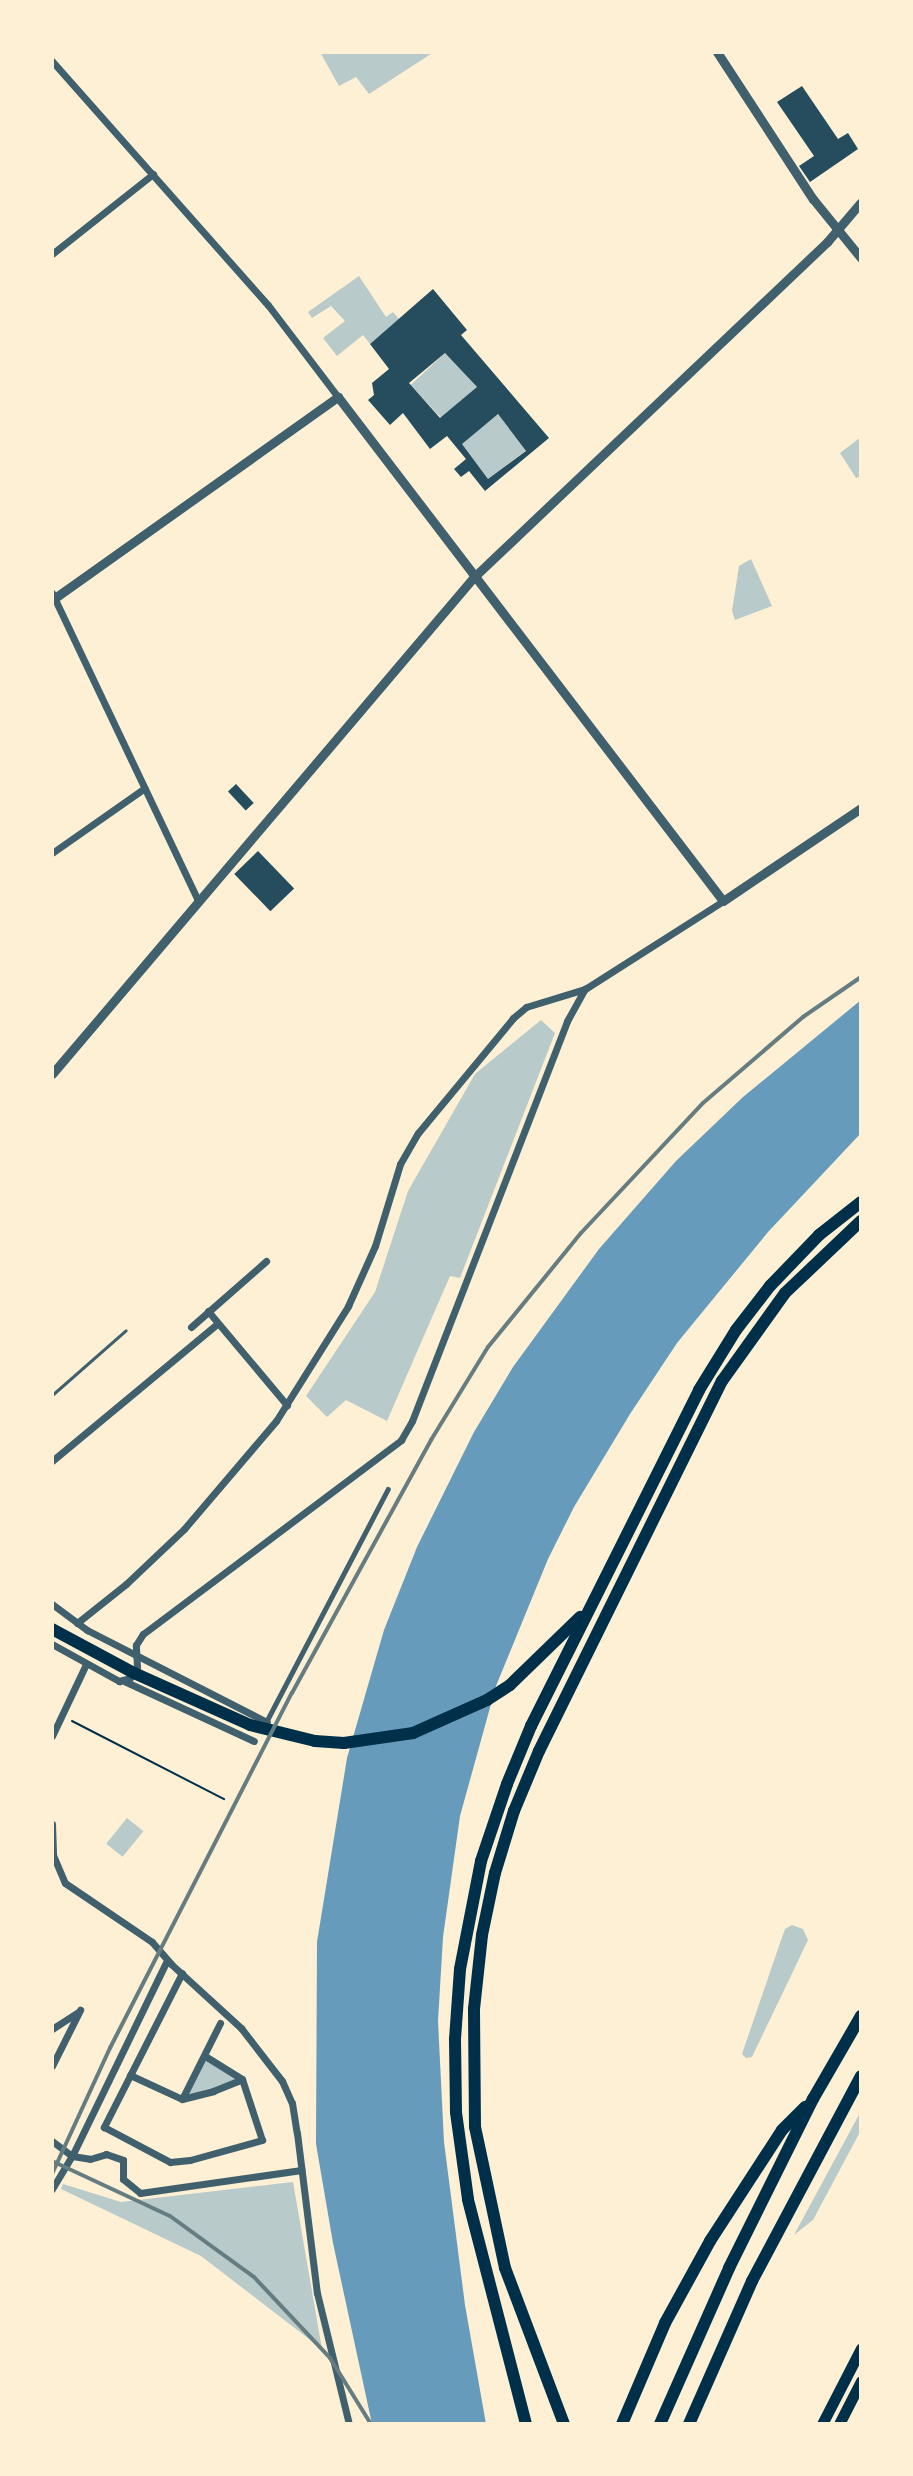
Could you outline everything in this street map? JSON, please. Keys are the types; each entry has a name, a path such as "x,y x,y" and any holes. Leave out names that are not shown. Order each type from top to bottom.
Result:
{"highway":[{"path":"526,2424 468,2199 456,2112 457,2003 471,1900 493,1822 518,1755 683,1419 723,1350 786,1268 861,1202"},
{"path":"564,2424 505,2268 475,2127 474,2009 482,1935 495,1873 514,1811 539,1751 722,1381 785,1293 861,1221"},
{"path":"52,1629 134,1673 250,1725 330,1742 413,1733 447,1720 510,1685 547,1653 590,1607"},
{"path":"660,2424 729,2268 813,2099 861,2016"},
{"path":"689,2424 752,2281 861,2076"},
{"path":"622,2424 665,2323 710,2241 782,2130 813,2099"}],"main road":[{"path":"822,2424 861,2348"},
{"path":"839,2424 861,2381"}],"street":[{"path":"717,52 837,232 861,258"},
{"path":"52,61 268,305 723,901"},
{"path":"52,254 153,174"},
{"path":"52,1074 474,577 837,232 861,202"},
{"path":"198,901 53,597 338,397"},
{"path":"52,853 145,788"},
{"path":"77,1623 126,1584 184,1529 287,1405 348,1306 375,1246 400,1164 418,1133 513,1018 526,1007 585,989 861,808"},
{"path":"124,1681 137,1667 136,1645 143,1634 401,1440 412,1421 567,1021 585,989"},
{"path":"191,1327 266,1261"},
{"path":"208,1311 287,1405"},
{"path":"52,1461 217,1324"},
{"path":"52,1644 119,1681 254,1741 267,1722 388,1489"},
{"path":"52,1604 77,1623 137,1658 267,1722"},
{"path":"52,1736 86,1664"},
{"path":"52,1824 53,1855 65,1883 152,1942 167,1960 249,2036 282,2081 292,2103 317,2293 349,2424"},
{"path":"52,2189 72,2156 167,1960"},
{"path":"182,1973 104,2127 170,2162 190,2160 262,2140 242,2079 205,2056"},
{"path":"52,2029 80,2010 52,2066"},
{"path":"182,2099 220,2023"},
{"path":"130,2075 182,2099 242,2079"},
{"path":"52,2141 72,2156 90,2159 106,2154 123,2160 123,2179 140,2193 301,2170"}],"lane":[{"path":"52,1395 126,1330"}],"path":[{"path":"62,1716 224,1799"}],"shaded area":[{"path":"320,52 434,52 369,94 356,77 339,86"},
{"path":"359,276 386,317 393,312 399,319 370,344 363,335 337,356 323,338 345,321 331,306 312,318 308,312"},
{"path":"445,353 477,387 443,419 411,385"},
{"path":"498,414 526,451 488,479 460,442"},
{"path":"861,437 861,476 856,478 840,453"},
{"path":"751,559 772,606 735,620 732,611 739,566"},
{"path":"541,1020 555,1033 460,1278 450,1276 387,1421 346,1400 327,1417 306,1396 375,1292 408,1191 475,1074"},
{"path":"127,1818 143,1831 123,1857 106,1844"},
{"path":"792,1925 803,1929 808,1940 752,2057 746,2058 742,2054 780,1943 785,1929"},
{"path":"205,2056 242,2079 182,2099"},
{"path":"861,2111 861,2130 813,2220 794,2235"},
{"path":"293,2182 322,2349 201,2256 61,2189 63,2184 121,2202"}],"water":[{"path":"861,1000 861,1133 768,1232 677,1343 630,1414 574,1507 548,1559 496,1686 460,1816 443,1937 438,2021 444,2142 465,2305 486,2424 372,2424 333,2243 316,2144 317,1942 347,1758 384,1630 417,1547 474,1432 513,1367 599,1249 676,1161 743,1097"}],"building":[{"path":"802,86 838,139 848,133 858,149 810,182 799,166 814,156 777,102"},
{"path":"433,289 467,330 461,335 549,438 485,491 469,471 461,477 454,469 466,459 447,436 430,449 403,413 390,425 368,400 374,395 372,383 389,369 370,344","holes":["445,353 477,387 440,418 409,383","498,414 526,451 488,479 462,444"]},
{"path":"236,784 254,803 246,811 228,792"},
{"path":"258,851 294,888 270,911 234,874"}],"railway":[{"path":"52,2174 110,2048 292,1693 431,1440 488,1347 581,1233 703,1103 803,1017 861,977"},
{"path":"52,2161 170,2216 254,2277 330,2358 371,2424"}]}
